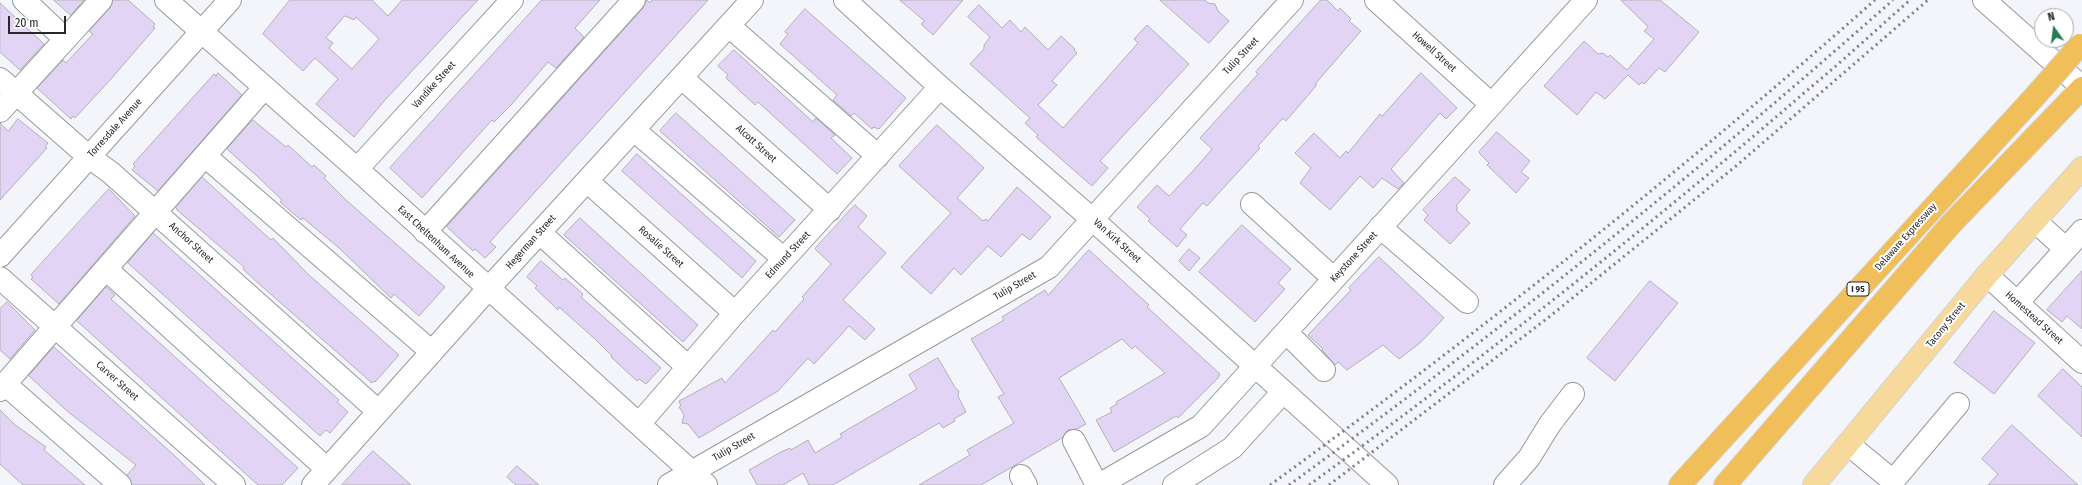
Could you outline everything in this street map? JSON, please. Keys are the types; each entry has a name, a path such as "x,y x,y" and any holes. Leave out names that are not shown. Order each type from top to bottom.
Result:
{"highway":[{"name":"Delaware Expressway","path":"1680,485 2081,44"},
{"name":"I 95","path":"1725,485 1951,224 2082,88"}],"main road":[{"name":"Tacony Street","path":"1814,485 1987,275 2082,168"}],"street":[{"path":"24,0 65,39"},
{"path":"0,111 8,86 65,39 101,0"},
{"name":"East Cheltenham Avenue","path":"166,0 357,169 698,478"},
{"name":"Torresdale Avenue","path":"0,256 230,0"},
{"name":"Vandike Street","path":"357,169 512,0"},
{"path":"425,232 634,0"},
{"name":"Hegerman Street","path":"320,477 488,289 752,0"},
{"name":"Van Kirk Street","path":"846,0 940,87 1092,218 1387,485"},
{"name":"Tulip Street","path":"669,485 698,478 1049,267 1292,0"},
{"name":"Howell Street","path":"1376,0 1492,104"},
{"name":"Keystone Street","path":"1098,485 1201,426 1586,0"},
{"path":"1984,0 2082,88"},
{"path":"729,26 878,156"},
{"name":"Alcott Street","path":"682,78 830,210"},
{"name":"Anchor Street","path":"8,86 89,157 110,172 156,212 378,412"},
{"name":"Edmund Street","path":"638,424 735,313 940,87"},
{"path":"120,485 3,387 264,88"},
{"path":"634,130 784,260"},
{"path":"205,156 432,352"},
{"name":"Rosalie Street","path":"587,181 735,313"},
{"path":"1252,204 1334,279"},
{"path":"2035,222 2066,249"},
{"path":"1380,228 1467,302"},
{"path":"2017,302 2082,231"},
{"path":"540,232 688,367"},
{"path":"106,270 320,477"},
{"name":"Homestead Street","path":"1987,275 2082,362"},
{"name":"Carver Street","path":"0,278 234,485"},
{"path":"1286,332 1324,370"},
{"path":"1174,485 1232,448 1284,392"},
{"path":"1505,485 1529,458 1550,424 1573,394"},
{"path":"1848,444 1891,483 1958,404"},
{"path":"1074,441 1098,485"}],"building":[{"path":"54,0 84,0 71,15"},
{"path":"113,0 128,0 155,24 153,27 155,28 75,118 73,116 71,119 37,88 63,60 66,63 93,34 89,31 110,8"},
{"path":"290,0 372,0 388,16 402,0 478,0 385,100 354,137 316,104 338,79 315,58 303,71 263,34","holes":["345,16 354,20 356,17 379,39 352,69 329,48 333,43 326,38"]},
{"path":"542,0 600,0 575,28 584,37 556,68 548,62 511,105 494,122 492,120 422,198 390,168"},
{"path":"647,0 650,3 652,0 708,0 490,242 496,247 485,258 475,249 473,251 447,227 448,225 643,8"},
{"path":"900,0 963,0 933,35 921,24 924,21"},
{"path":"1160,0 1205,0 1208,3 1215,4 1218,11 1229,21 1209,43"},
{"path":"1321,0 1327,0 1338,11 1340,8 1351,19 1349,21 1361,31 1316,83 1316,86 1286,121 1283,118 1258,146 1260,148 1207,206 1203,203 1180,229 1187,235 1177,247 1148,221 1150,219 1137,207 1157,185 1169,196 1193,171 1212,149 1200,138 1258,74 1256,72"},
{"path":"1621,0 1660,0 1699,32 1665,72 1659,68 1644,84 1642,82 1639,85 1628,75 1605,99 1596,92 1577,115 1544,86 1584,41 1598,54 1603,53 1608,57 1610,55 1627,70 1654,39 1644,31 1648,27"},
{"path":"0,3 44,44 20,70 0,52"},
{"path":"979,5 1002,28 1010,20 1021,32 1025,27 1048,50 1061,36 1075,49 1074,50 1077,53 1052,81 1057,85 1038,105 1063,128 1138,43 1134,39 1147,25 1189,64 1100,161 1108,168 1092,186 1036,137 1038,135 1025,123 1030,118 970,64 984,49 984,45 990,37 968,17"},
{"path":"805,9 906,98 879,129 873,127 872,129 854,113 851,116 833,100 837,95 780,44 788,34 785,32"},
{"path":"734,50 813,122 816,118 835,135 831,138 852,158 837,174 758,102 755,105 726,78 728,75 718,66"},
{"path":"218,73 242,95 158,191 132,170 135,166 133,164 214,74 216,76"},
{"path":"1421,73 1457,108 1446,119 1440,113 1391,169 1404,183 1398,189 1382,178 1373,188 1360,176 1330,210 1300,183 1311,168 1295,153 1314,133 1340,158 1346,151 1348,153 1380,114 1382,116"},
{"path":"676,113 795,220 779,237 660,131"},
{"path":"18,119 48,143 45,147 47,148 0,200 0,123 8,131"},
{"path":"253,120 286,147 288,145 312,167 314,165 326,176 324,178 346,200 445,287 419,316 394,294 391,298 339,248 303,218 301,220 280,202 282,200 227,149"},
{"path":"937,125 984,168 957,198 983,221 986,219 988,221 1017,187 1051,217 1030,240 1022,234 1001,257 988,246 961,275 954,268 931,294 901,267 951,213 899,166"},
{"path":"1497,132 1530,161 1521,172 1529,178 1516,193 1487,165 1489,163 1479,152"},
{"path":"637,154 756,261 742,278 622,171"},
{"path":"202,177 271,240 273,238 308,274 399,355 375,382 374,381 372,383 258,283 243,269 244,267 177,210 176,207"},
{"path":"1455,177 1470,190 1456,206 1458,208 1456,210 1470,223 1450,244 1424,220 1428,215 1423,210"},
{"path":"109,189 135,216 59,304 31,279 33,277 31,275"},
{"path":"855,205 867,216 858,227 886,253 843,300 875,329 865,340 849,326 814,364 808,358 778,391 699,438 688,424 682,423 684,415 679,407 681,406 679,401 722,378 725,383 773,330 775,332 804,299 802,297 831,264 815,249"},
{"path":"580,218 698,325 683,342 564,235"},
{"path":"1242,225 1291,269 1278,283 1285,289 1255,322 1199,272"},
{"path":"153,233 339,400 337,402 348,412 330,433 326,430 320,436 128,263"},
{"path":"1189,249 1200,258 1189,271 1179,261"},
{"path":"1089,250 1149,305 1147,307 1220,374 1218,378 1178,418 1176,416 1114,452 1096,420 1112,412 1110,408 1117,404 1116,402 1165,373 1135,346 1132,349 1122,339 1059,378 1086,424 1077,429 1068,430 1062,438 981,485 919,485 970,455 967,450 1014,423 998,397 1004,394 971,339 1004,320 1002,317 1045,290 1048,295"},
{"path":"1379,257 1444,318 1420,343 1399,359 1383,345 1347,370 1338,362 1335,365 1322,350 1323,349 1308,335 1351,290 1349,288"},
{"path":"541,261 563,280 565,278 573,285 583,294 581,297 661,368 646,384 639,379 637,381 611,357 612,356 596,340 559,307 558,310 535,288 537,286 527,277"},
{"path":"2082,271 2082,329 2067,316 2062,322 2047,310"},
{"path":"1650,281 1678,303 1615,381 1587,358"},
{"path":"106,287 115,295 111,299 298,468 282,485 258,485 77,321"},
{"path":"7,302 35,330 10,359 0,350 0,309"},
{"path":"1994,311 2035,343 1994,394 1954,363"},
{"path":"54,347 205,485 132,485 127,475 136,465 67,411 29,376"},
{"path":"938,358 956,389 959,391 958,396 966,412 954,419 955,421 943,428 939,423 833,485 809,485 803,473 783,485 757,485 749,470 781,452 790,448 791,450 808,440 815,453 842,437 840,434 917,389 909,375"},
{"path":"2063,369 2082,387 2082,437 2038,396"},
{"path":"0,410 14,424 46,447 44,450 85,485 23,485 0,464"},
{"path":"2012,425 2078,485 1988,485 1998,474 1982,459"},
{"path":"373,451 411,485 342,485"},
{"path":"517,466 539,485 516,485 507,477"}],"railway":[{"path":"1270,485 1426,369 1578,250 1728,127 1875,0"},
{"path":"1289,485 1367,428 1597,250 1747,127 1893,0"},
{"path":"1309,485 1501,341 1627,241 1849,55 1910,0"},
{"path":"1329,485 1549,317 1736,166 1928,0"}]}
